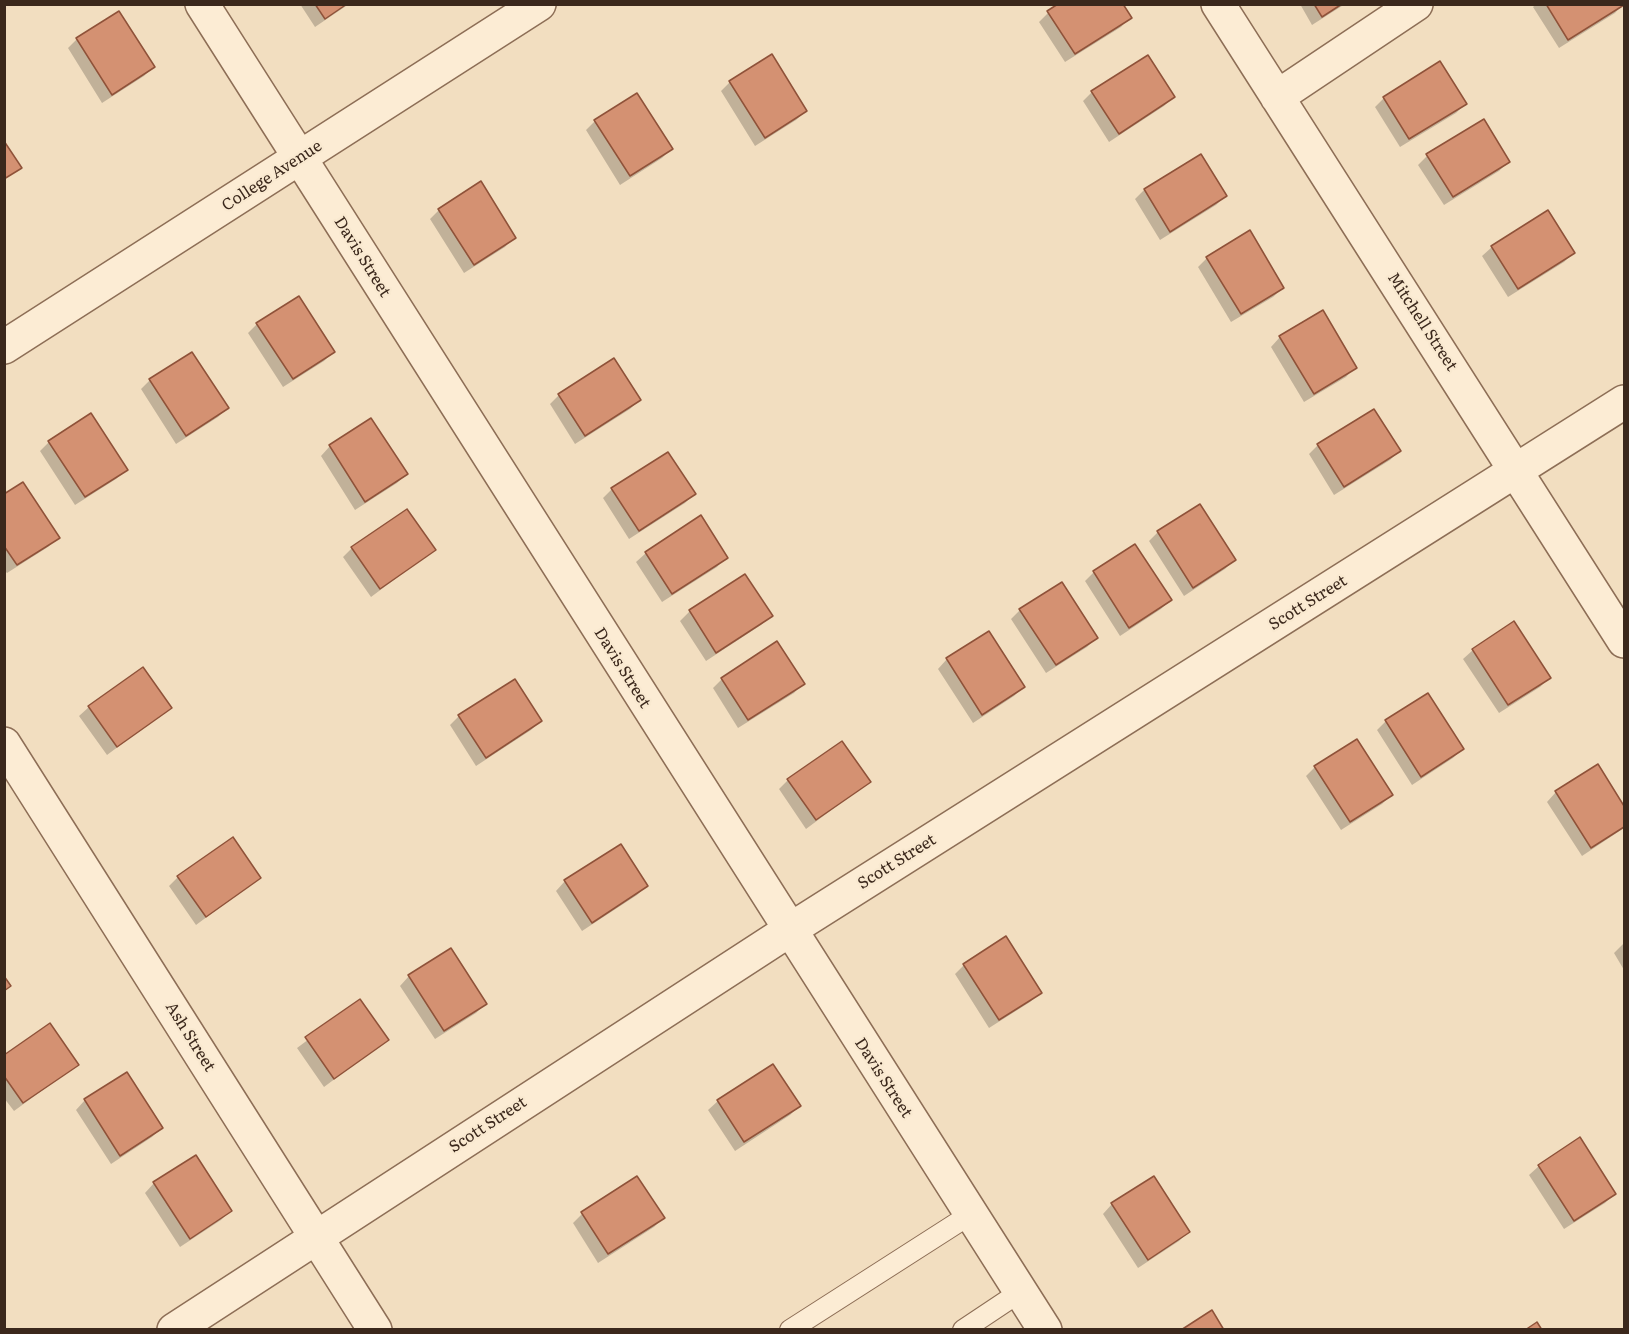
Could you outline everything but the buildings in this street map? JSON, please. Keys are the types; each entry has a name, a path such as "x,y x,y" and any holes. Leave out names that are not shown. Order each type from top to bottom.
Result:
{"street":[{"name":"Davis Street","path":"202,4 788,931 1045,1329"},
{"name":"College Avenue","path":"4,346 539,4"},
{"name":"Mitchell Street","path":"1218,4 1624,640"},
{"path":"1277,97 1416,4"},
{"name":"Scott Street","path":"175,1329 788,931 1624,402"},
{"name":"Ash Street","path":"4,744 375,1329"}],"lane":[{"path":"790,1329 971,1214"},
{"path":"963,1329 1020,1292"}]}
